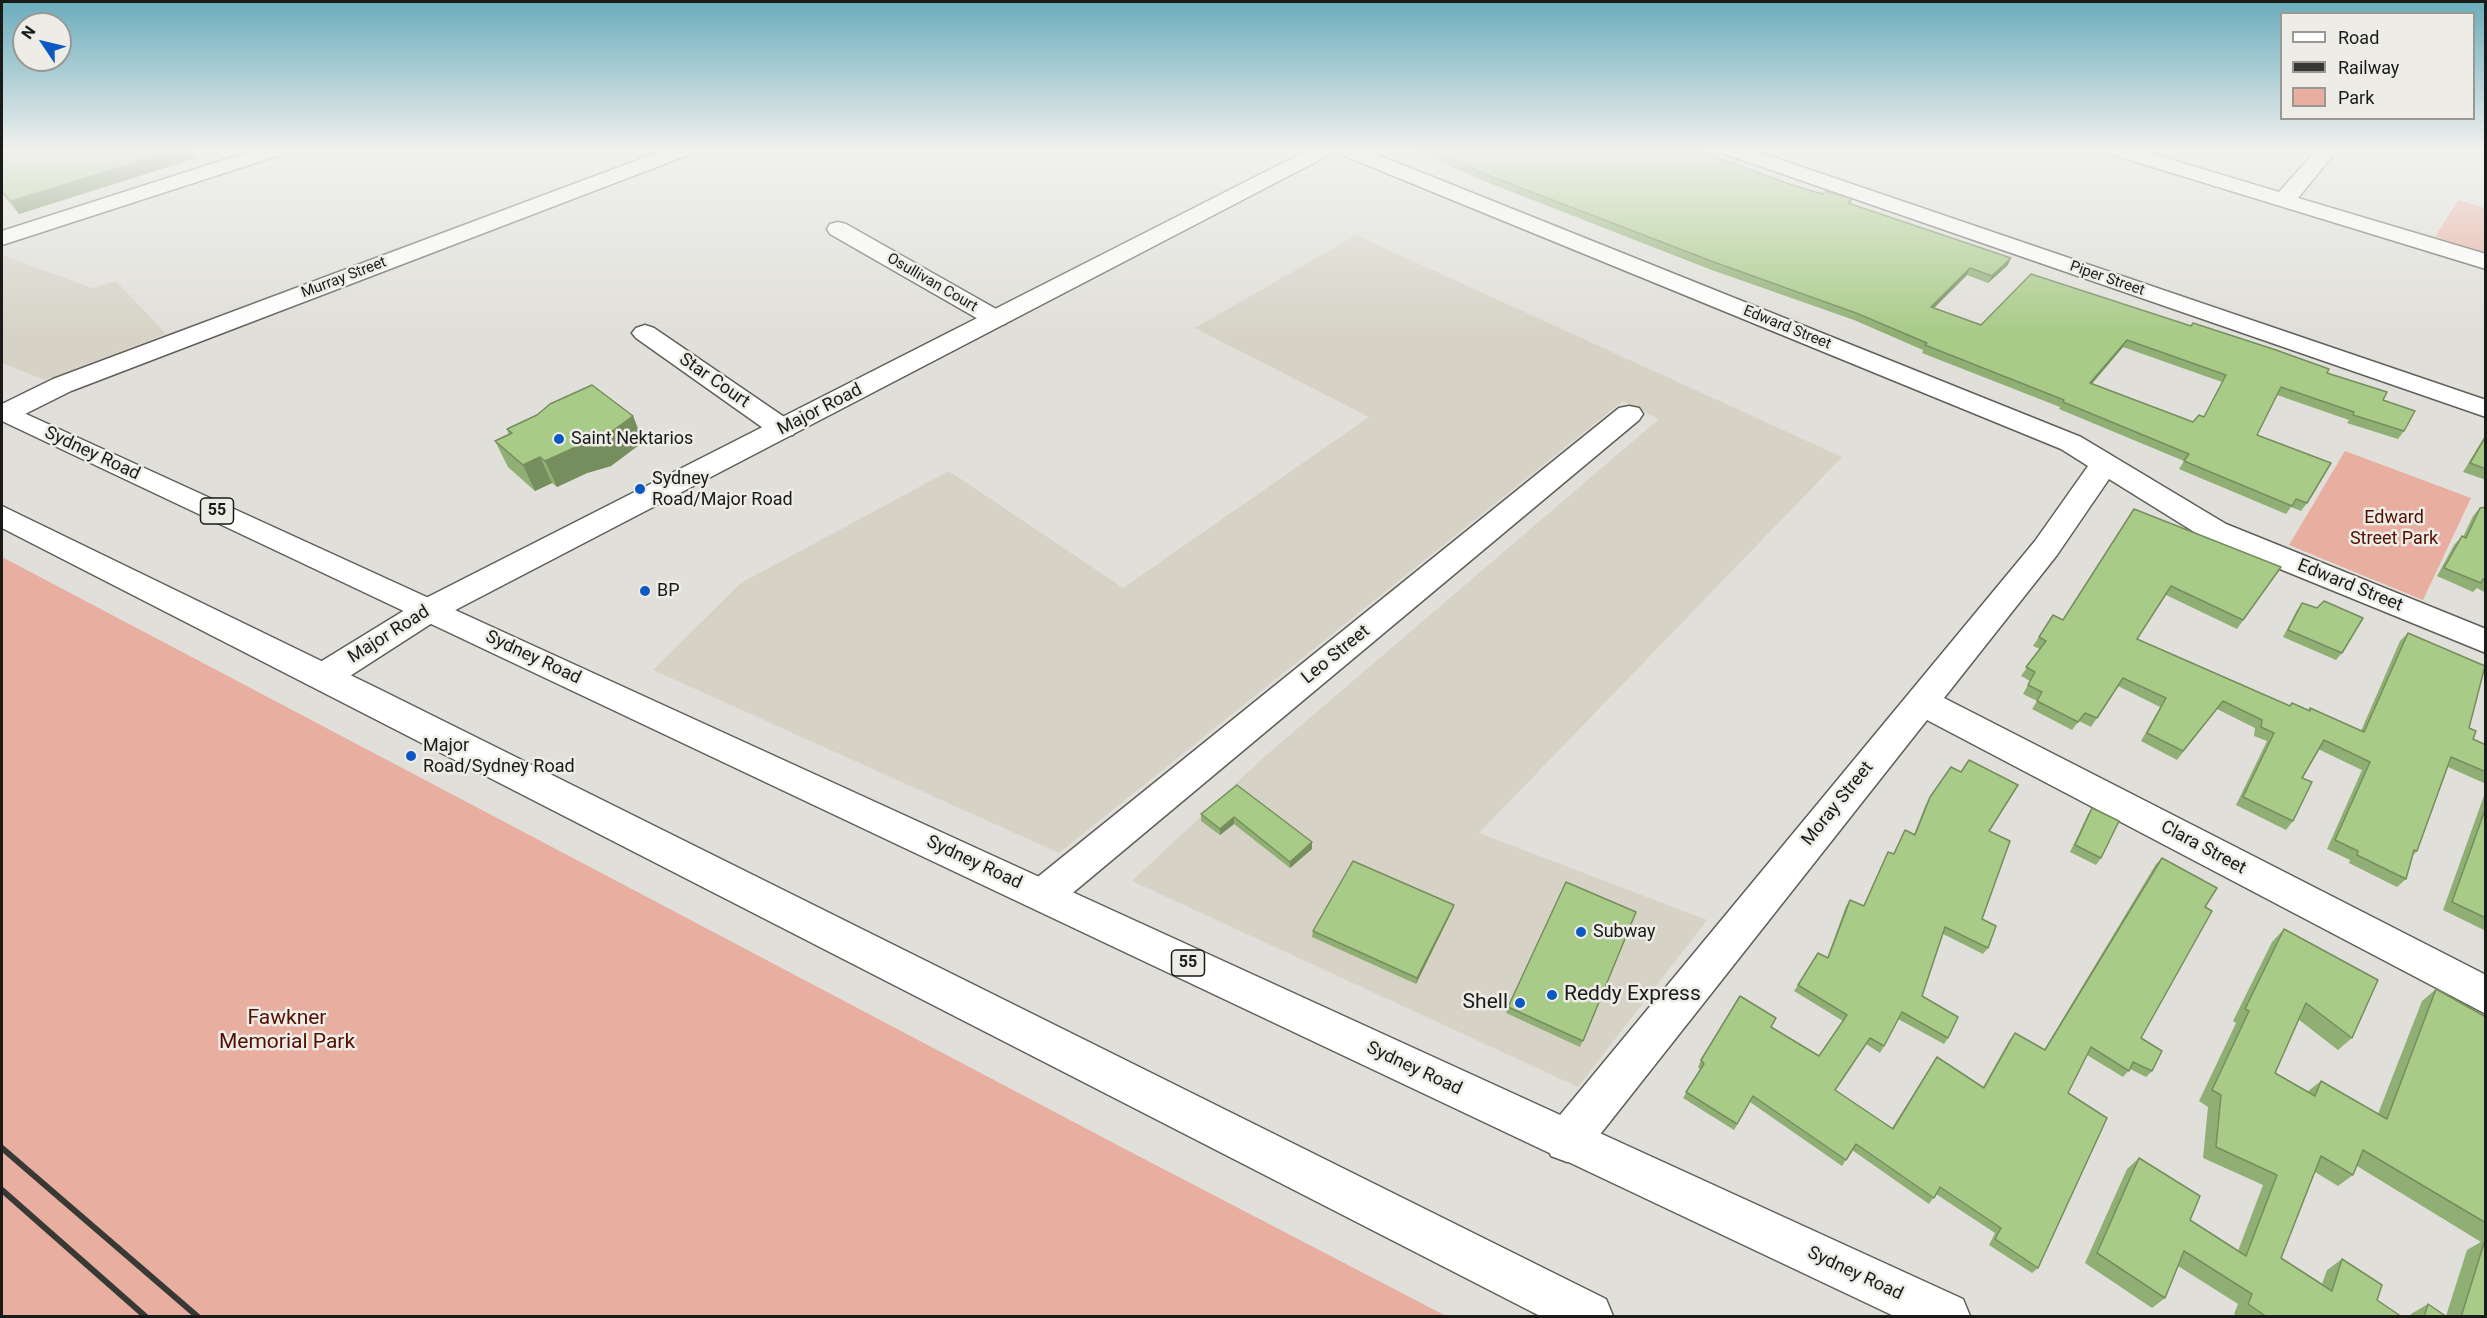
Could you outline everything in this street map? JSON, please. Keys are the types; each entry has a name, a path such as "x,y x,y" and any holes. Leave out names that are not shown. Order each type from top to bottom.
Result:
{"main road":[{"path":"2,238 88,211"},
{"name":"Murray Street","path":"3,412 62,385 523,211"},
{"name":"Major Road","path":"324,676 429,610 1203,211"},
{"name":"Edward Street","path":"1498,211 2072,443 2098,474 2215,531 2486,642"},
{"name":"Piper Street","path":"1908,211 2486,409"},
{"path":"2318,211 2486,262"},
{"name":"Osullivan Court","path":"838,229 996,319"},
{"name":"Star Court","path":"645,333 783,429"},
{"name":"Sydney Road","path":"3,412 1946,1317"},
{"name":"Leo Street","path":"1044,895 1629,414"},
{"name":"Moray Street","path":"1567,1141 2046,548 2098,474"},
{"path":"2,516 324,676 1589,1317"},
{"name":"Clara Street","path":"1921,701 2486,996"}],"shaded area":[{"path":"1356,235 1842,457 1479,833 1707,920 1578,1087 1132,881 1263,758 1659,419 1623,401 1059,853 653,670 741,583 949,471 1123,588 1369,417 1195,328"},
{"path":"2,255 92,288 116,281 166,334 45,380 2,363"}],"green space":[{"path":"2451,211 2485,211 2485,252 2435,237"},
{"name":"Edward Street Park","path":"2345,451 2471,498 2423,600 2289,545"},
{"name":"Fawkner Memorial Park","path":"2,557 1123,1148 1446,1316 2,1316"}],"building":[{"path":"1580,211 1870,211 2011,258 1992,276 1970,268 1931,307 1981,325 2031,274 2191,326 2193,323 2276,350 2329,369 2327,373 2387,392 2383,400 2415,411 2404,431 2353,415 2354,412 2281,387 2257,435 2331,463 2307,503 2296,499 2292,506 2184,461 2189,454 2063,402 2064,400 1925,345 1927,343 1856,313","holes":["2127,340 2226,375 2204,417 2199,415 2193,422 2090,383"]},
{"path":"592,385 633,416 600,440 576,447 545,461 540,457 523,465 495,441 512,433 507,429 537,415 550,404"},
{"path":"2486,436 2486,469 2470,463"},
{"path":"2486,507 2486,580 2483,579 2481,583 2444,568 2462,536 2466,538 2480,508"},
{"path":"2134,509 2281,567 2243,620 2171,586 2137,639 2290,706 2292,703 2310,711 2310,708 2364,732 2408,633 2485,666 2469,728 2476,731 2473,739 2486,745 2486,772 2451,757 2417,851 2414,850 2406,879 2357,855 2358,851 2335,840 2370,762 2324,740 2302,778 2312,782 2293,821 2243,797 2274,733 2261,727 2262,720 2223,701 2183,751 2147,733 2166,698 2123,678 2097,718 2085,713 2078,722 2037,701 2042,692 2028,685 2035,672 2026,667 2046,641 2039,637 2053,615 2063,620"},
{"path":"2324,601 2363,618 2342,653 2288,630 2302,603 2317,608"},
{"path":"1969,760 2018,785 1989,831 2010,841 1982,919 1996,926 1988,948 1945,927 1922,996 1958,1017 1948,1038 1902,1012 1884,1046 1870,1038 1835,1090 1893,1129 1937,1057 1984,1088 2015,1033 2045,1050 2162,858 2217,888 2205,907 2212,911 2141,1038 2162,1051 2152,1071 2133,1062 2129,1071 2091,1047 2068,1093 2107,1118 2038,1268 1995,1239 2001,1228 1940,1187 1934,1198 1856,1144 1846,1160 1753,1096 1737,1124 1686,1092 1704,1064 1701,1060 1740,996 1776,1018 1771,1027 1819,1056 1847,1015 1798,985 1818,953 1828,958 1850,900 1864,906 1888,852 1894,854 1905,830 1915,835 1930,797 1951,767 1961,772"},
{"path":"1237,785 1312,842 1290,862 1234,817 1220,829 1201,814"},
{"path":"2486,807 2486,918 2452,902"},
{"path":"2092,808 2119,821 2101,858 2075,845"},
{"path":"1353,861 1454,905 1417,978 1313,931"},
{"path":"1566,882 1636,912 1583,1041 1508,1007"},
{"path":"2284,929 2378,980 2352,1038 2306,1003 2275,1073 2315,1096 2321,1081 2387,1119 2436,989 2486,1017 2486,1223 2363,1150 2353,1175 2321,1156 2281,1258 2332,1291 2342,1259 2382,1285 2377,1300 2402,1317 2267,1317 2248,1304 2252,1294 2184,1251 2165,1298 2097,1253 2139,1158 2200,1196 2190,1220 2246,1256 2277,1175 2216,1147 2221,1095 2212,1090 2249,1011 2245,1009"},
{"path":"2485,1240 2486,1317 2461,1317"},
{"path":"2428,1304 2447,1317 2424,1317"}],"railway":[{"path":"2,1148 197,1316"},
{"path":"2,1190 145,1316"}],"place":[{"name":"Saint Nektarios","path":"559,439"},
{"name":"Sydney Road/Major Road","path":"640,489"},
{"name":"BP","path":"645,591"},
{"name":"Major Road/Sydney Road","path":"411,756"},
{"name":"Subway","path":"1581,932"},
{"name":"Reddy Express","path":"1552,995"},
{"name":"Shell","path":"1520,1003"}]}
